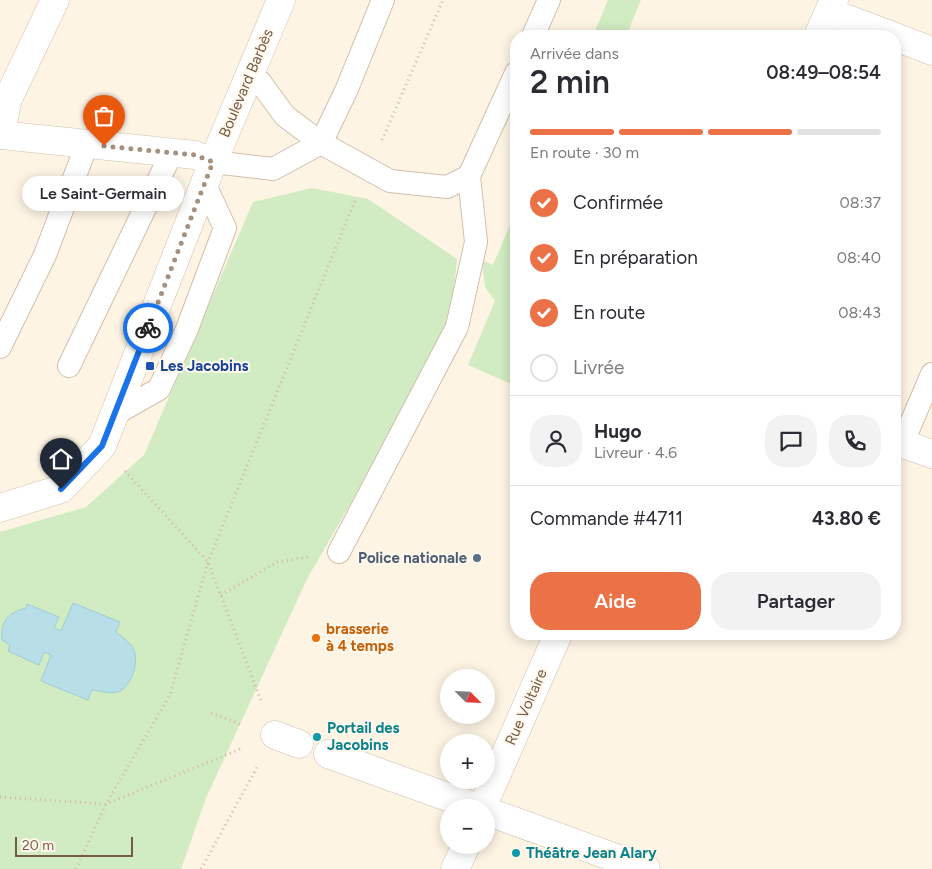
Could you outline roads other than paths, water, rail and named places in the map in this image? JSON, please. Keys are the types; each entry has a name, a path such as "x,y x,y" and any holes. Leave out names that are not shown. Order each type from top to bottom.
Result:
{"street":[{"path":"55,0 7,101 0,135 195,155 209,173"},
{"name":"Boulevard Barbès","path":"0,508 61,489 102,446 209,173 281,0"},
{"path":"827,16 872,30"},
{"path":"901,40 932,51"},
{"path":"901,443 932,454"},
{"name":"Rue Voltaire","path":"486,799 555,640"},
{"path":"328,754 453,799"},
{"path":"495,814 646,869"},
{"path":"456,869 462,854"}],"lane":[{"path":"115,414 159,389 187,329 225,228 209,173 273,169 321,143 346,91 383,0"},
{"path":"536,30 549,0"},
{"path":"249,77 260,82 285,116 321,143 390,181 447,186 468,176"},
{"path":"339,552 457,327 476,242 468,176 510,85"},
{"path":"0,347 45,255 86,144"},
{"path":"69,366 172,152"},
{"path":"901,436 932,374"}],"water":[{"path":"73,603 120,622 116,632 131,645 134,650 135,663 129,683 120,691 110,693 92,690 88,700 41,681 51,655 44,652 39,665 8,651 10,645 2,640 4,623 7,618 15,612 26,608 27,604 59,617 54,628 61,631"}],"place":[{"name":"Le Saint-Germain","path":"104,146"},
{"name":"Les Jacobins","path":"150,366"},
{"name":"Police nationale","path":"477,558"},
{"name":"brasserie à 4 temps","path":"316,638"},
{"name":"Portail des Jacobins","path":"317,737"},
{"name":"Théâtre Jean Alary","path":"516,853"}]}
